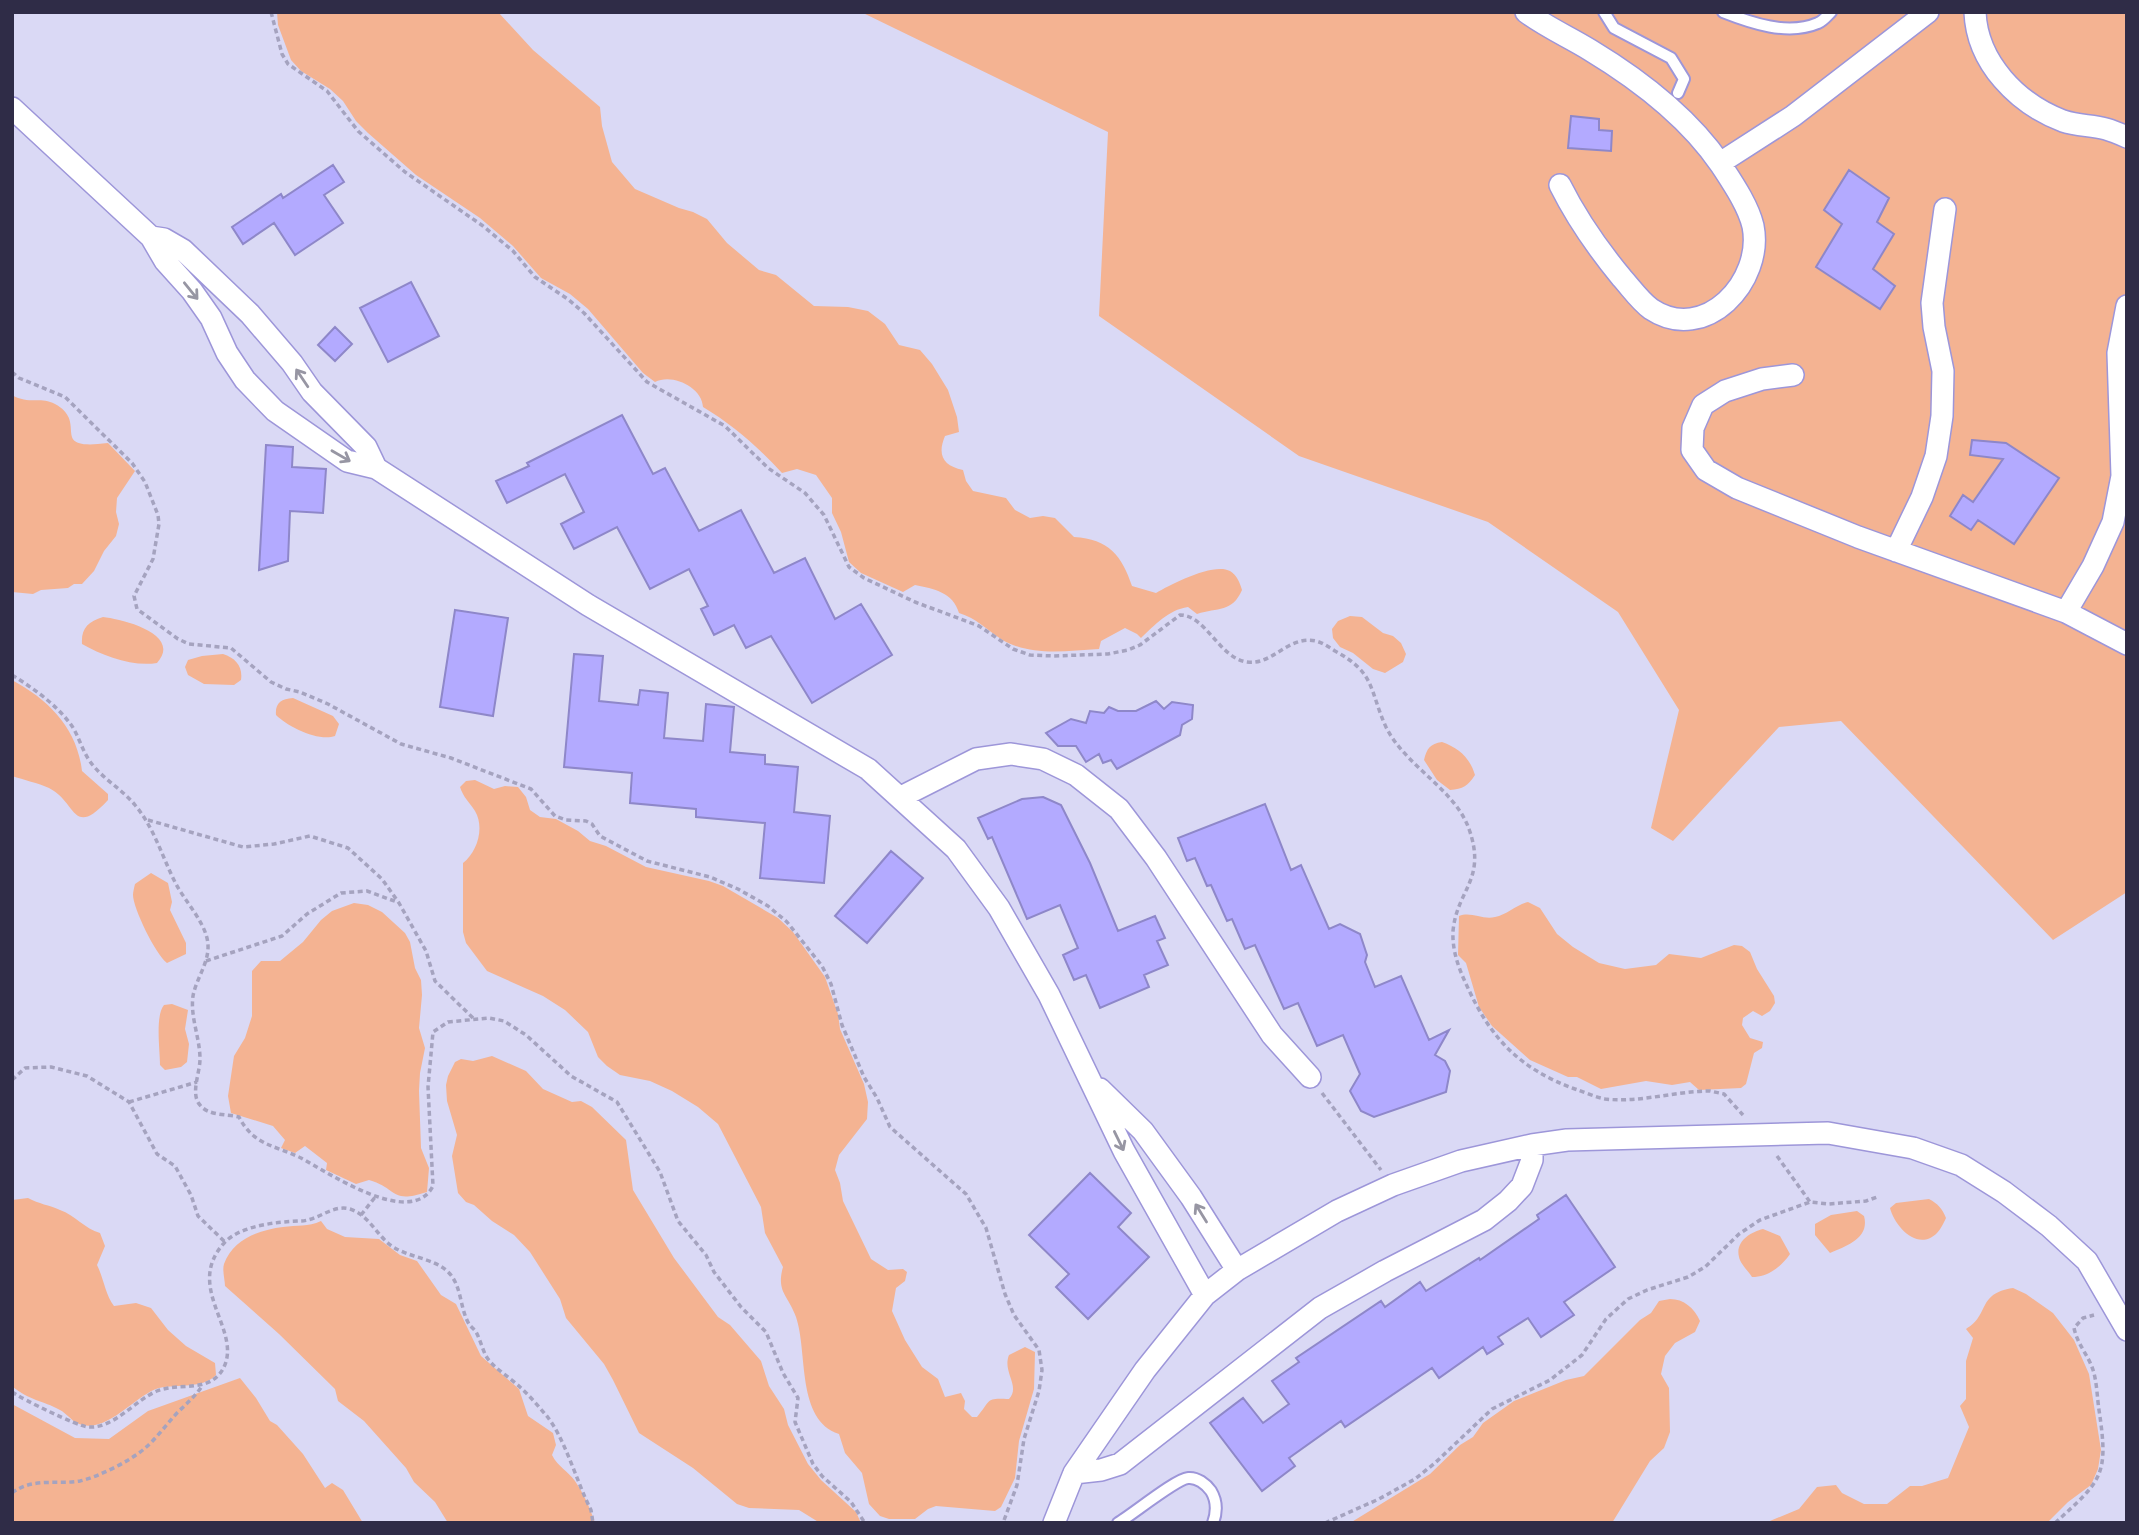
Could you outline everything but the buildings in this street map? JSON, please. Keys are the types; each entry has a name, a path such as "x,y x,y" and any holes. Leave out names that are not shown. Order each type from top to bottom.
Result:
{"street":[{"path":"1526,12 1636,80 1672,109 1720,163 1753,226 1752,257 1745,277 1734,295 1711,313 1680,318 1651,309 1593,241 1560,185"},
{"path":"1720,163 1793,116 1928,12"},
{"path":"1975,12 1983,46 1995,69 2023,98 2034,107 2063,120 2084,127 2105,128 2127,137"},
{"path":"12,108 151,237 165,261 192,291 211,318 227,353 245,380 275,411 347,461 376,468 588,605 868,769 956,849 999,908 1049,995 1124,1151 1205,1295"},
{"path":"1896,551 1922,497 1936,456 1942,416 1943,371 1932,303 1945,209"},
{"path":"151,237 164,239 183,250 250,314 292,363 312,392 366,447 376,468"},
{"path":"2066,612 2093,566 2113,522 2122,476 2118,353 2127,306"},
{"path":"1793,374 1762,379 1725,391 1703,405 1693,428 1692,450 1706,470 1737,488 1896,551 2066,612 2127,645"},
{"path":"901,797 976,759 1011,754 1043,759 1076,775 1119,809 1156,858 1272,1035 1310,1077"},
{"path":"1090,1079 1143,1131 1191,1197 1237,1270"},
{"path":"1054,1523 1074,1473 1145,1370 1205,1295 1237,1270 1337,1211 1393,1185 1461,1161 1532,1145 1567,1140 1828,1133 1913,1148 1961,1166 2004,1192 2049,1226 2087,1261 2127,1330"},
{"path":"1074,1473 1101,1470 1120,1464 1320,1308 1484,1220 1522,1186 1532,1160 1532,1145"}],"lane":[{"path":"1604,12 1614,28 1671,58 1684,79 1678,93"},
{"path":"1723,12 1749,22 1789,28 1819,23 1831,12"},
{"path":"1118,1523 1178,1481 1190,1478 1201,1481 1210,1489 1216,1510 1213,1523"}],"path":[{"path":"271,12 282,54 288,64 327,91 358,131 405,172 483,226 513,251 535,277 584,313 647,382 725,426 768,468 806,493 824,515 849,567 864,579 979,626 1013,649 1030,655 1108,654 1128,650 1140,645 1180,615 1187,615 1223,649 1236,659 1248,663 1261,661 1291,643 1305,640 1319,641 1348,658 1363,670 1372,685 1386,726 1396,744 1446,796 1463,816 1469,829 1476,862 1472,882 1453,930 1454,951 1458,967 1488,1028 1523,1062 1548,1079 1601,1098 1622,1100 1694,1091 1724,1094 1783,1163 1810,1202"},
{"path":"12,372 19,378 65,397 132,463 145,482 159,524 153,559 136,589 135,603 137,609 178,639 188,644 231,648 271,682 328,704 401,744 451,758 531,789 555,816 566,820 586,821 592,824 600,836 648,861 710,877 738,889 768,906 787,922 822,966 831,984 842,1025 864,1077 890,1127 966,1194 986,1228 1005,1294 1014,1315 1039,1350 1042,1370 1039,1391 1024,1438 1017,1485 1003,1523"},
{"path":"12,675 39,693 70,723 97,770 133,803 146,820 175,883 206,934 206,961 194,993 192,1010 200,1048 196,1097 198,1104 206,1111 239,1117 253,1137 376,1196 416,1201 429,1193 433,1186 428,1087 433,1032 448,1022 489,1018 504,1021 526,1035 570,1076 617,1102 626,1113 660,1171 678,1221 706,1255 714,1272 741,1307 765,1332 783,1373 798,1398 795,1422 813,1464 822,1476 851,1502 865,1523"},
{"path":"146,820 243,847 274,845 310,836 348,848 382,878 426,951 435,981 474,1020"},
{"path":"206,961 282,936 307,914 341,893 367,891 399,903"},
{"path":"12,1080 25,1068 51,1067 87,1076 129,1102 157,1154 175,1166 191,1195 198,1216 225,1242"},
{"path":"1310,1077 1393,1185"},
{"path":"129,1102 198,1081"},
{"path":"361,1214 376,1196"},
{"path":"1325,1523 1379,1499 1415,1479 1436,1463 1492,1409 1550,1380 1582,1355 1606,1319 1628,1299 1688,1277 1705,1267 1739,1234 1760,1220 1810,1202 1828,1204 1866,1201 1877,1197"},
{"path":"12,1493 21,1486 38,1482 79,1481 96,1476 143,1450 203,1385 219,1374 228,1356 226,1339 210,1289 216,1255 225,1242 237,1233 278,1222 314,1219 341,1208 361,1214 388,1243 441,1267 450,1274 469,1324 475,1330 487,1358 523,1389 549,1418 592,1510 593,1523"},
{"path":"2055,1523 2092,1488 2101,1471 2104,1452 2093,1368 2075,1336 2074,1328 2083,1318"},
{"path":"12,1392 24,1401 51,1410 80,1426 94,1427 104,1424 158,1391 203,1385"}],"shaded area":[{"path":"277,12 498,12 533,50 600,107 612,162 635,189 707,219 727,243 759,270 776,275 814,306 848,307 868,311 885,324 899,345 920,350 948,390 957,417 959,432 945,436 942,454 951,466 963,470 973,491 1006,498 1015,510 1030,518 1055,518 1074,537 1105,545 1124,566 1132,586 1156,593 1193,575 1223,569 1230,571 1238,579 1242,590 1238,597 1229,606 1197,614 1188,607 1174,611 1141,638 1125,628 1101,641 1099,649 1048,652 1012,645 1001,639 976,621 959,613 952,600 942,593 915,585 903,592 861,573 849,562 841,532 832,513 832,498 816,475 797,469 782,473 745,437 703,407 692,388 670,379 655,382 643,373 588,309 570,294 541,278 513,246 480,218 416,175 356,121 343,101 330,89 301,71 291,60 278,25"},
{"path":"861,12 2127,12 2127,892 2053,940 1841,721 1779,727 1673,841 1651,828 1679,710 1618,612 1488,522 1299,456 1099,316 1108,132"},
{"path":"12,395 24,400 55,404 65,411 73,439 78,443 108,443 135,471 117,498 119,524 116,536 104,551 94,571 82,584 41,590 33,594 12,592"},
{"path":"1350,616 1362,617 1383,633 1393,636 1401,643 1406,654 1403,662 1385,673 1373,669 1353,653 1340,647 1333,638 1332,629 1338,621"},
{"path":"103,617 135,625 156,636 162,644 163,653 157,663 118,660 82,644 86,626"},
{"path":"223,654 232,658 240,667 241,680 234,685 204,684 188,675 185,667 188,660"},
{"path":"12,680 38,697 59,717 74,741 82,771 108,794 108,800 88,817 76,814 49,788 12,776"},
{"path":"293,698 333,716 339,724 335,736 321,737 304,732 276,715 280,702"},
{"path":"1442,742 1463,754 1473,769 1475,775 1462,788 1450,790 1437,780 1424,760 1430,747"},
{"path":"475,780 494,789 518,787 526,797 530,810 540,817 556,819 590,841 606,846 646,867 723,886 778,918 793,932 825,977 838,1014 840,1029 864,1084 868,1102 867,1119 839,1155 835,1170 843,1201 871,1259 888,1270 903,1269 907,1272 905,1281 896,1288 892,1311 905,1340 922,1367 938,1379 945,1397 961,1393 965,1401 964,1409 972,1417 977,1417 990,1401 1009,1399 1012,1394 1007,1361 1009,1355 1025,1347 1035,1352 1034,1389 1019,1441 1015,1478 1001,1507 995,1511 936,1506 915,1519 889,1519 880,1516 869,1504 862,1473 845,1453 839,1434 825,1426 816,1415 810,1400 800,1332 782,1288 783,1267 765,1233 761,1207 718,1124 698,1107 672,1091 650,1081 620,1075 607,1066 598,1057 588,1032 565,1010 543,996 487,971 466,943 463,932 463,863 476,846 479,825 475,811 460,787 466,781"},
{"path":"151,873 168,883 172,902 170,910 186,943 186,954 167,963 151,941 134,901 135,884"},
{"path":"1528,902 1540,908 1557,934 1573,947 1599,963 1625,969 1656,965 1669,954 1701,958 1734,945 1742,946 1750,952 1774,996 1775,1003 1770,1011 1762,1016 1753,1011 1743,1018 1742,1025 1750,1038 1763,1042 1762,1048 1754,1053 1746,1084 1741,1088 1699,1090 1690,1082 1672,1085 1646,1081 1601,1089 1530,1060 1492,1026 1479,1007 1466,963 1458,955 1459,916 1468,914 1495,917"},
{"path":"354,903 368,905 382,912 405,933 421,980 419,1028 425,1048 419,1091 421,1148 429,1168 427,1192 415,1195 400,1196 369,1180 356,1184 326,1170 327,1163 305,1146 295,1153 281,1148 285,1140 273,1126 231,1113 228,1096 234,1056 245,1038 252,1016 252,971 261,961 280,961 303,942 332,911"},
{"path":"172,1004 188,1010 185,1029 189,1044 187,1062 181,1067 165,1070 160,1065 160,1017 164,1005"},
{"path":"492,1056 526,1071 543,1089 572,1102 581,1101 592,1107 626,1140 633,1190 674,1258 718,1317 730,1325 761,1361 769,1386 784,1409 788,1425 808,1464 821,1480 856,1512 861,1523 820,1523 799,1510 749,1508 737,1504 693,1468 639,1433 604,1364 566,1318 560,1299 530,1252 514,1235 466,1202 458,1193 452,1156 457,1135 447,1101 448,1076 455,1062 461,1059 473,1061"},
{"path":"28,1198 65,1212 100,1233 105,1246 97,1265 114,1306 136,1303 151,1308 168,1330 186,1346 215,1363 216,1375 197,1384 159,1388 109,1420 88,1426 77,1423 60,1410 25,1395 12,1386 12,1200"},
{"path":"1929,1199 1939,1207 1946,1218 1930,1238 1922,1240 1908,1235 1897,1223 1890,1208 1896,1203"},
{"path":"1857,1211 1864,1216 1864,1230 1856,1240 1830,1253 1815,1235 1815,1224 1831,1215"},
{"path":"321,1221 327,1229 345,1237 379,1239 400,1255 417,1261 441,1295 456,1304 481,1356 519,1389 528,1416 553,1433 556,1445 552,1455 578,1486 595,1523 448,1523 435,1502 414,1482 406,1468 364,1421 338,1401 335,1389 225,1286 224,1264 240,1242 265,1231"},
{"path":"1763,1229 1780,1236 1790,1254 1774,1270 1752,1277 1742,1264 1739,1246 1749,1235"},
{"path":"2013,1288 2053,1313 2074,1340 2089,1374 2101,1450 2098,1469 2091,1485 2068,1502 2047,1523 1765,1523 1799,1509 1817,1487 1836,1485 1842,1493 1864,1504 1887,1504 1910,1486 1922,1486 1948,1478 1969,1427 1960,1406 1966,1399 1966,1361 1973,1338 1966,1329 1979,1317 1988,1300 2001,1291"},
{"path":"1670,1299 1688,1305 1700,1321 1695,1332 1675,1343 1665,1356 1661,1374 1669,1388 1670,1432 1664,1448 1650,1461 1612,1523 1350,1523 1430,1474 1460,1445 1473,1437 1483,1423 1514,1401 1566,1380 1584,1376 1640,1320 1651,1313 1659,1301"},
{"path":"240,1378 270,1421 277,1425 303,1454 325,1488 332,1483 343,1490 363,1523 12,1523 12,1404 75,1438 109,1439 148,1411"}]}
